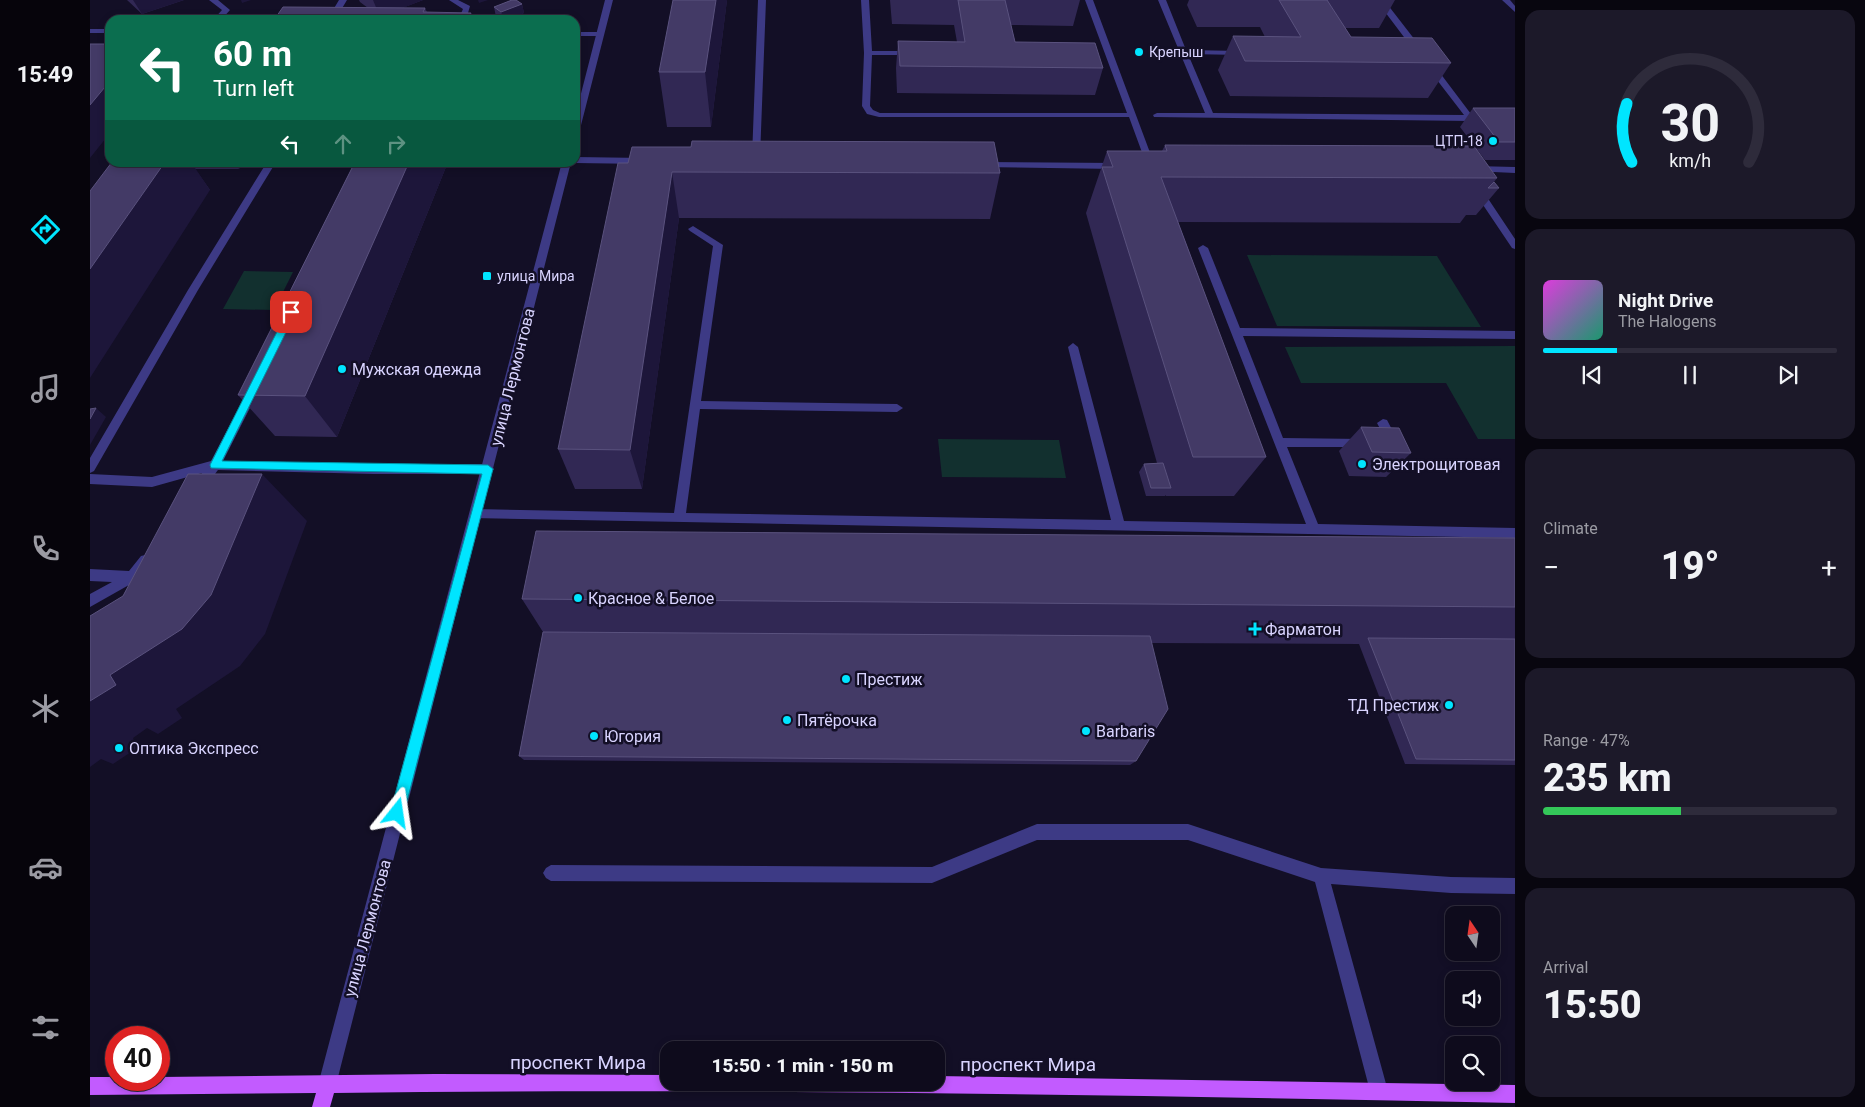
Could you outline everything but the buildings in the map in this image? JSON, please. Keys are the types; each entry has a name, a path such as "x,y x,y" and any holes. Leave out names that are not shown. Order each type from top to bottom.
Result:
{"main road":[{"name":"проспект Мира","path":"90,1086 480,1083 1097,1086 1515,1094"},
{"path":"321,1107 326,1085"}],"street":[{"path":"213,0 226,10 222,15"},
{"path":"334,15 343,0"},
{"path":"453,0 467,8 464,15"},
{"path":"580,113 609,0"},
{"path":"762,0 751,162 766,162"},
{"path":"865,0 868,53 866,106 870,112 879,115 1132,115"},
{"path":"1089,0 1132,115 1156,166 1141,166"},
{"path":"1162,0 1210,116"},
{"path":"1157,115 1470,118 1380,0"},
{"path":"1506,0 1515,10"},
{"path":"90,31 105,31"},
{"path":"580,34 600,34"},
{"path":"1098,48 1107,48"},
{"path":"1184,52 1248,54"},
{"path":"868,53 925,53"},
{"path":"1411,53 1420,53"},
{"path":"580,160 659,161"},
{"path":"973,164 1132,166"},
{"path":"90,468 193,290 269,167"},
{"name":"улица Лермонтова","path":"326,1085 566,167"},
{"path":"1515,170 1464,169 1515,246"},
{"path":"679,518 718,245 693,229"},
{"path":"1203,248 1314,530"},
{"path":"1236,332 1515,335"},
{"path":"1073,347 1119,526"},
{"path":"191,497 215,465 258,382"},
{"path":"695,405 897,408"},
{"path":"1280,442 1393,444 1383,423"},
{"path":"90,479 152,482 215,465 488,469"},
{"path":"476,514 1515,533"},
{"path":"90,601 132,577 150,553"},
{"path":"90,575 132,577"},
{"path":"551,874 932,875 1037,832 1188,832 1321,876 1451,886 1515,886"},
{"path":"1321,876 1379,1091"}],"green space":[{"path":"1247,255 1437,256 1481,327 1277,326"},
{"path":"244,271 293,272 274,310 223,309"},
{"path":"1515,346 1515,439 1478,439 1446,383 1301,383 1285,347"},
{"path":"938,439 1059,440 1066,478 942,477"}],"place":[{"name":"Крепыш","path":"1139,52"},
{"name":"ЦТП-18","path":"1493,141"},
{"name":"улица Мира","path":"487,276"},
{"name":"Мужская одежда","path":"342,369"},
{"name":"Электрощитовая","path":"1362,464"},
{"name":"Красное & Белое","path":"578,598"},
{"name":"Фарматон","path":"1255,629"},
{"name":"Престиж","path":"846,679"},
{"name":"ТД Престиж","path":"1449,705"},
{"name":"Пятёрочка","path":"787,720"},
{"name":"Barbaris","path":"1086,731"},
{"name":"Югория","path":"594,736"},
{"name":"Оптика Экспресс","path":"119,748"}],"route":[{"path":"291,312 215,465 373,469 488,469 397,813"}]}
